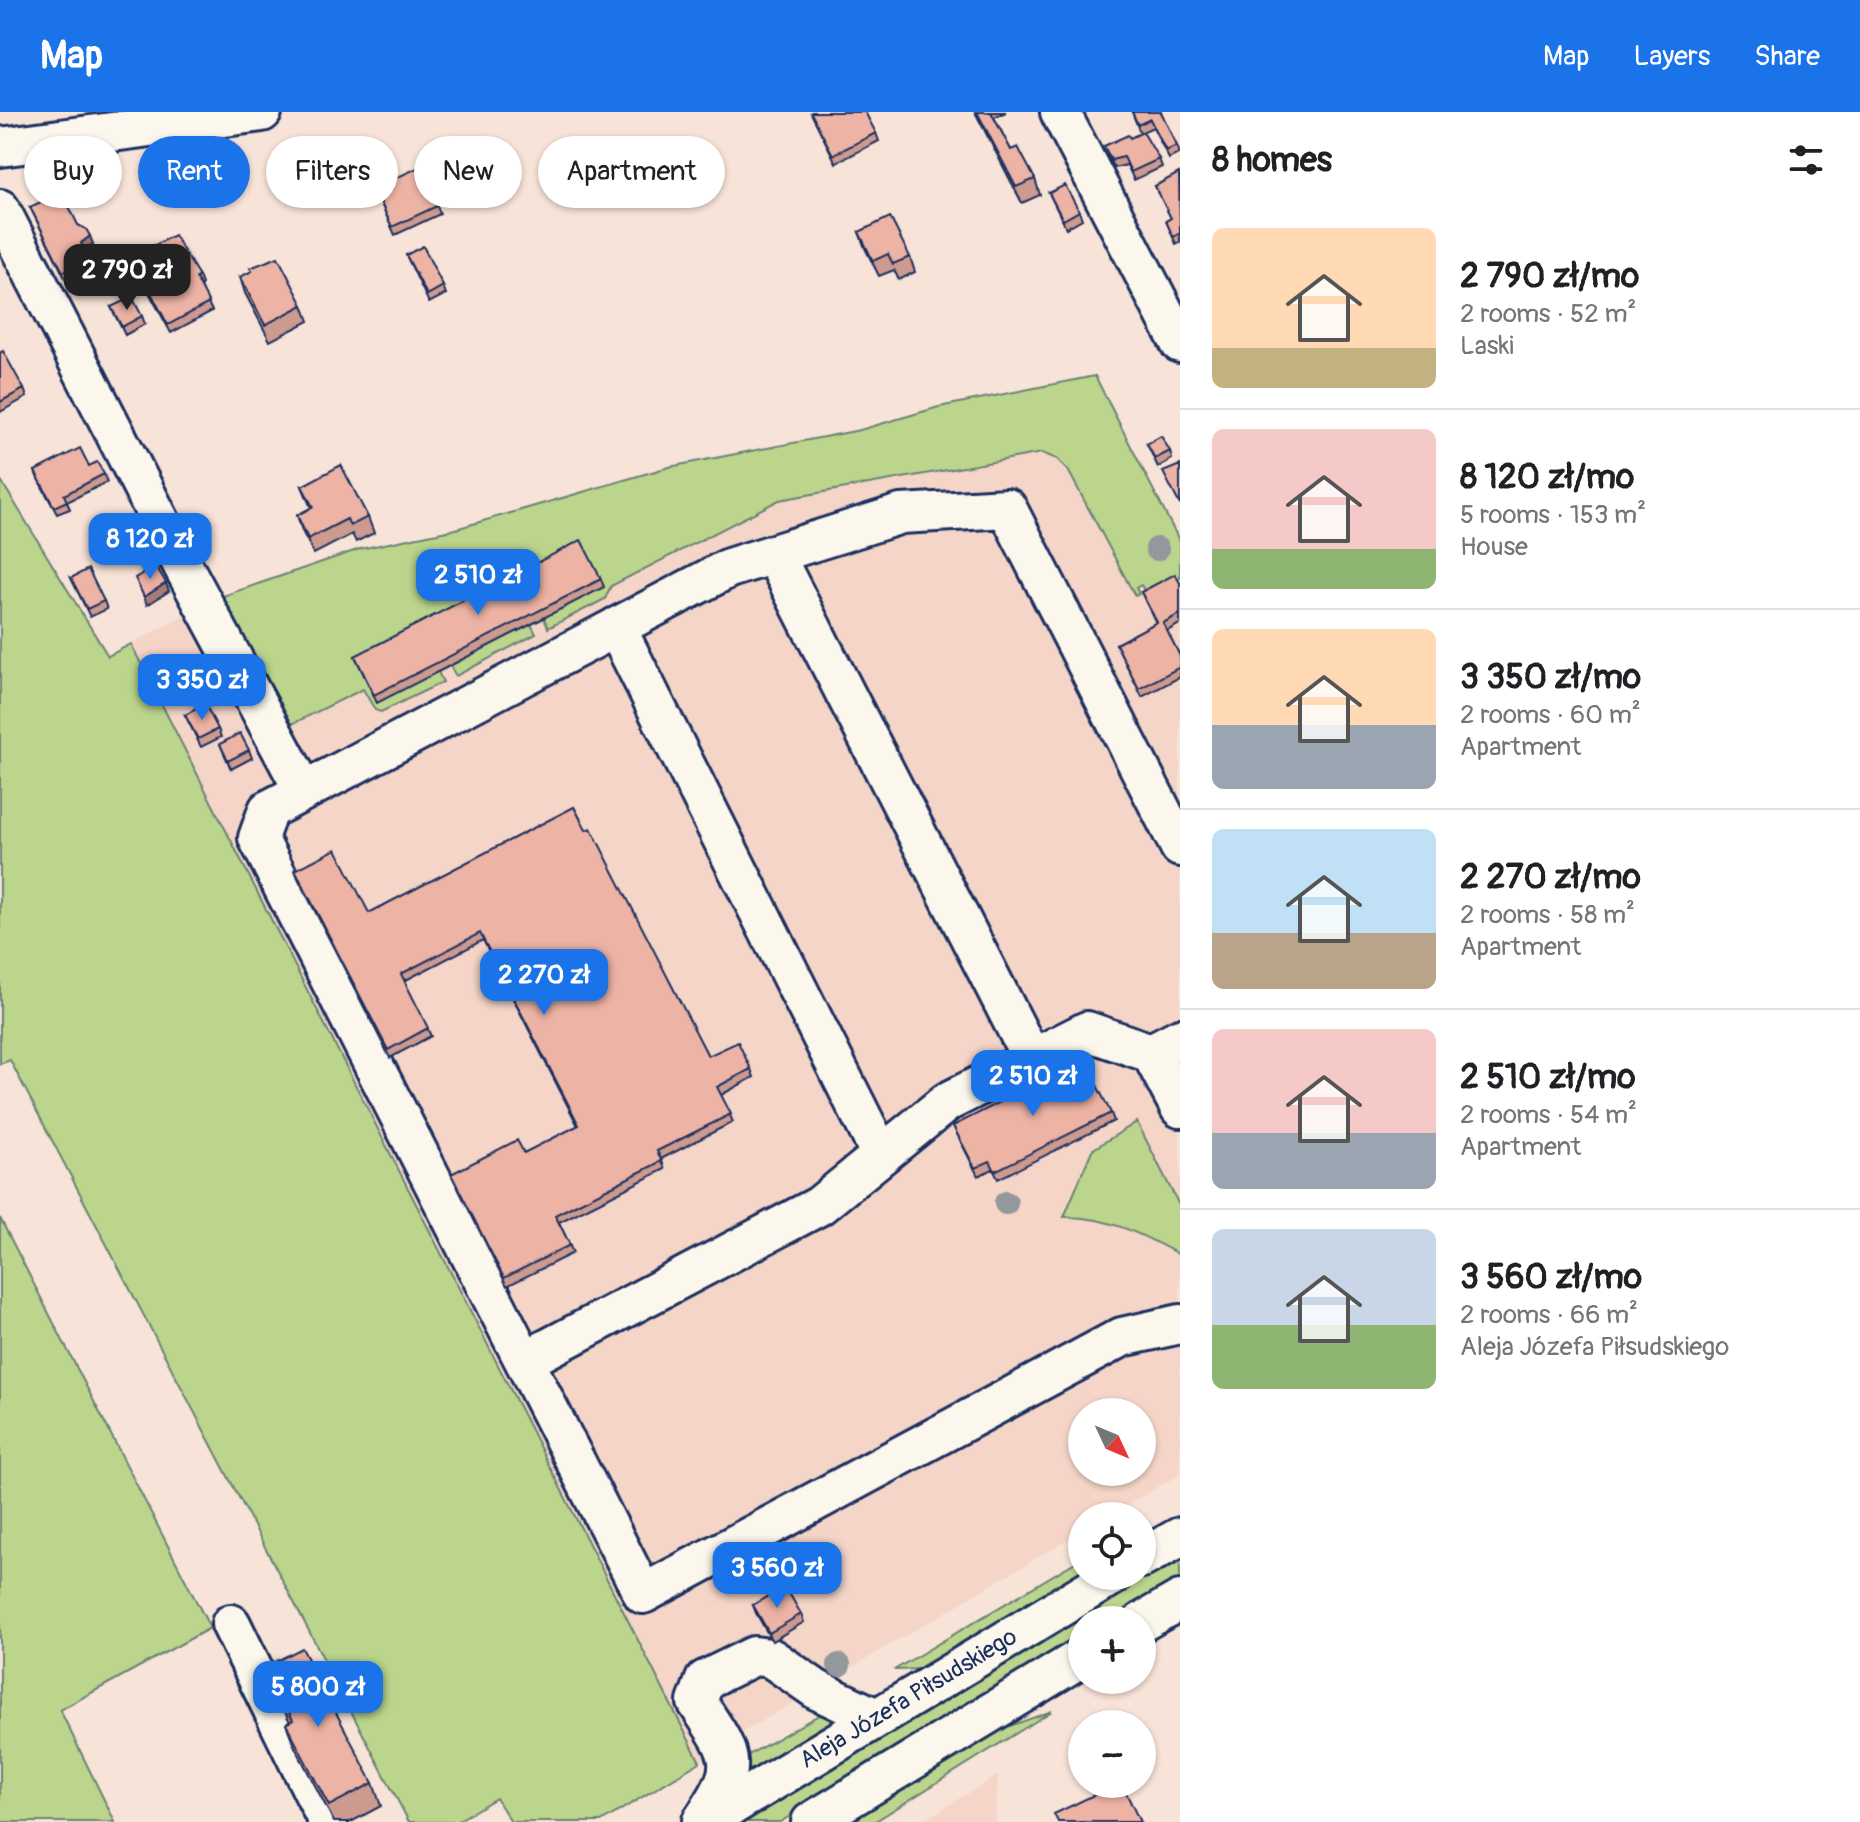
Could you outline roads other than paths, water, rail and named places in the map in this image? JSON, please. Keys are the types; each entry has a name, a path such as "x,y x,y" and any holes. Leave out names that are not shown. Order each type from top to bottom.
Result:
{"street":[{"path":"0,147 262,112"},
{"path":"1060,112 1180,343"},
{"path":"0,209 183,566 304,791"},
{"path":"1180,847 1007,508 901,514 729,568 268,810 258,838 643,1594 1122,1337 1180,1324"},
{"path":"774,554 1032,1059"},
{"path":"616,627 881,1155"},
{"path":"526,1360 819,1206 947,1102 1087,1031 1165,1045 1180,1108"},
{"path":"1156,1550 1180,1537"},
{"name":"Aleja Józefa Piłsudskiego","path":"703,1822 1088,1590"},
{"path":"1156,1614 1180,1600"},
{"path":"231,1624 328,1822"},
{"path":"703,1822 727,1785 728,1770 724,1745 697,1702 705,1680 754,1656 771,1658 817,1690 874,1717"},
{"path":"811,1822 1068,1666"}]}
